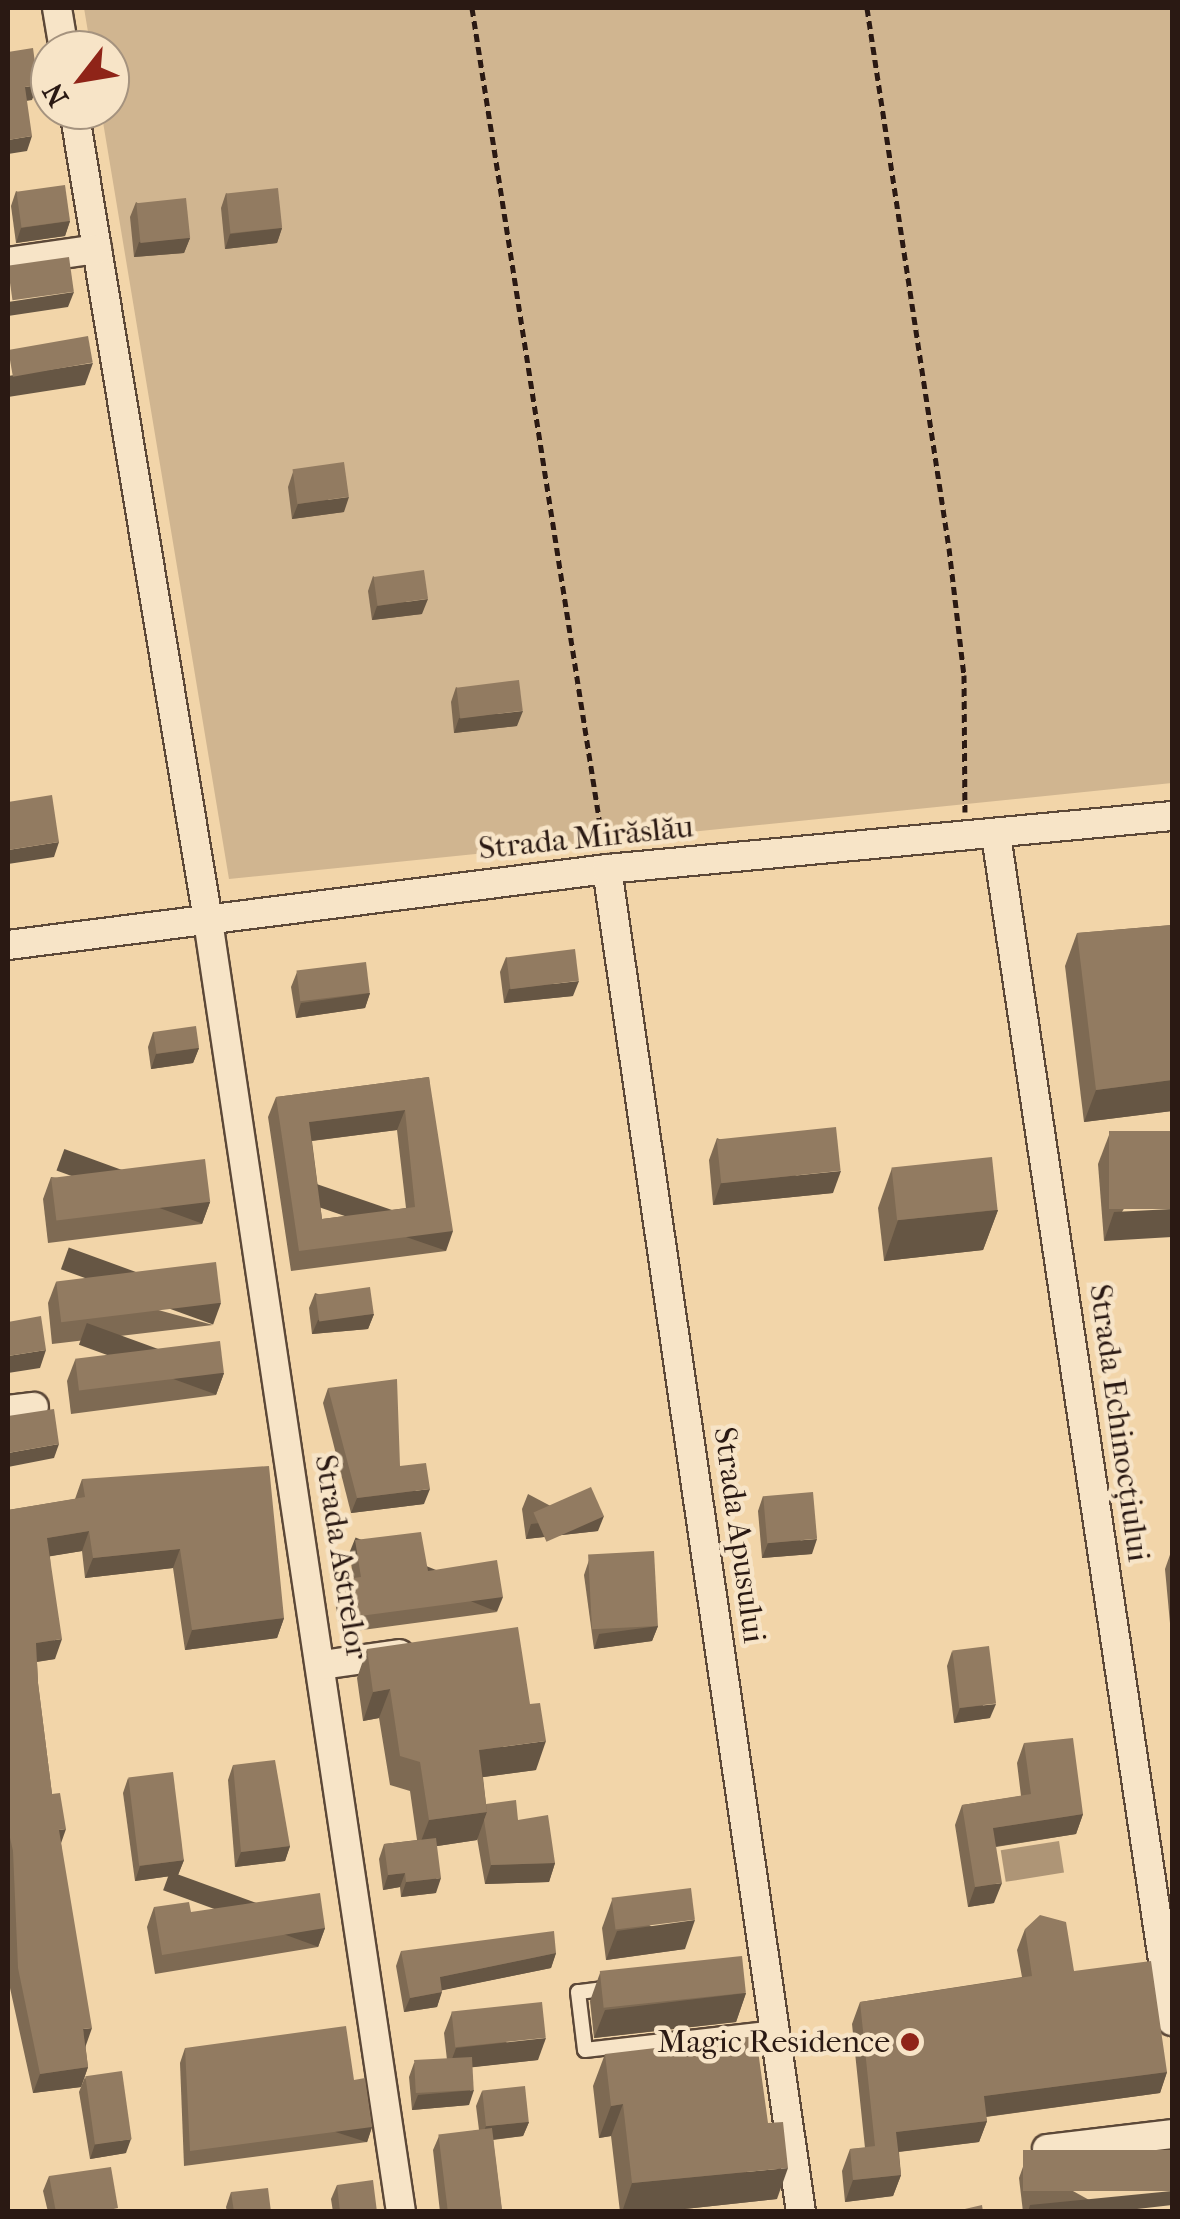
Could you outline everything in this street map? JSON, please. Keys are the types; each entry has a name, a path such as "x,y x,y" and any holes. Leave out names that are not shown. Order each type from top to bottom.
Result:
{"street":[{"name":"Strada Astrelor","path":"77,130 207,914 401,2212"},
{"path":"8,262 96,249"},
{"path":"76,340 111,336"},
{"name":"Strada Mirăslău","path":"8,945 207,914 607,869 964,839 1172,816"},
{"name":"Strada Echinocțiului","path":"996,835 1172,2021"},
{"name":"Strada Apusului","path":"607,869 757,1971 774,2028 801,2212"},
{"path":"322,1665 436,1649"},
{"path":"1046,2149 1172,2134"}],"lane":[{"path":"635,1985 578,1992 586,2050 774,2028"}],"path":[{"path":"472,8 607,869"},
{"path":"867,8 950,548 964,675 964,839"}],"shaded area":[{"path":"84,8 1172,8 1172,783 229,879 104,130 130,130 130,30 88,30"},
{"path":"1059,1841 1064,1873 1006,1882 1001,1850"}],"building":[{"path":"30,48 30,86 25,87 32,136 8,140 8,52"},
{"path":"65,185 70,221 21,227 16,192"},
{"path":"278,188 282,228 230,233 226,193"},
{"path":"186,198 190,238 140,243 136,203"},
{"path":"69,257 74,292 12,300 8,266"},
{"path":"88,336 93,363 13,377 8,350"},
{"path":"344,462 349,497 297,504 293,469"},
{"path":"424,570 428,599 378,606 373,577"},
{"path":"519,680 523,711 460,718 456,688"},
{"path":"52,795 59,842 8,850 8,802"},
{"path":"1172,925 1172,1080 1096,1090 1077,933"},
{"path":"575,949 579,981 510,989 507,957"},
{"path":"366,962 370,993 300,1001 297,971"},
{"path":"196,1026 199,1048 156,1054 153,1032"},
{"path":"429,1077 453,1231 299,1251 276,1097","holes":["405,1110 415,1207 322,1219 309,1122"]},
{"path":"836,1127 841,1171 721,1183 717,1140"},
{"path":"1109,1131 1172,1131 1172,1209 1109,1209"},
{"path":"992,1157 998,1210 897,1220 892,1168"},
{"path":"205,1159 210,1202 56,1221 51,1178"},
{"path":"216,1262 221,1303 61,1322 56,1282"},
{"path":"370,1287 374,1314 319,1321 316,1295"},
{"path":"41,1316 46,1350 8,1356 8,1322"},
{"path":"220,1341 224,1373 79,1391 75,1359"},
{"path":"397,1379 400,1466 426,1463 430,1489 357,1498 328,1388"},
{"path":"54,1409 59,1444 8,1453 8,1416"},
{"path":"269,1466 284,1618 192,1630 180,1549 93,1558 89,1531 47,1538 62,1639 36,1643 38,1683 52,1794 60,1793 66,1829 59,1830 92,2028 83,2029 88,2067 40,2074 18,1968 13,1851 8,1829 8,1510 85,1497 82,1479"},
{"path":"591,1487 604,1516 546,1542 533,1513"},
{"path":"813,1492 817,1539 767,1543 763,1496"},
{"path":"421,1532 428,1571 497,1560 503,1597 345,1618 340,1580 361,1577 355,1540"},
{"path":"654,1551 658,1626 592,1629 588,1554"},
{"path":"518,1627 530,1704 540,1703 546,1741 479,1750 487,1812 429,1820 420,1762 400,1756 390,1689 373,1692 367,1649"},
{"path":"989,1646 996,1704 959,1708 952,1651"},
{"path":"1073,1738 1083,1814 993,1828 1002,1883 975,1887 962,1805 1031,1794 1024,1743"},
{"path":"275,1760 290,1846 241,1852 233,1765"},
{"path":"173,1772 184,1860 139,1866 128,1777"},
{"path":"516,1800 518,1820 548,1815 555,1863 491,1865 484,1820 486,1804"},
{"path":"436,1838 441,1878 406,1882 405,1873 388,1875 384,1844"},
{"path":"691,1888 695,1920 615,1930 612,1898"},
{"path":"320,1893 325,1928 162,1955 154,1907 189,1902 191,1912"},
{"path":"1040,1915 1066,1922 1074,1971 1151,1961 1167,2072 984,2096 987,2121 896,2132 901,2175 853,2180 850,2149 875,2146 860,2002 1032,1976 1025,1929"},
{"path":"554,1931 556,1953 440,1977 442,1992 410,1998 401,1951"},
{"path":"742,1956 746,1993 604,2008 600,1971"},
{"path":"542,2002 546,2038 455,2047 451,2012"},
{"path":"346,2026 354,2080 365,2078 372,2127 190,2151 185,2048"},
{"path":"756,2036 768,2123 783,2122 788,2168 632,2183 623,2104 611,2106 605,2054"},
{"path":"472,2057 474,2090 416,2093 414,2060"},
{"path":"122,2071 132,2139 95,2144 85,2076"},
{"path":"525,2086 529,2122 486,2126 482,2090"},
{"path":"492,2128 502,2212 448,2212 438,2135"},
{"path":"1023,2150 1172,2150 1172,2191 1023,2191"},
{"path":"111,2167 118,2208 56,2212 49,2176"},
{"path":"373,2180 377,2212 340,2212 337,2185"},
{"path":"268,2188 271,2212 234,2212 231,2192"},
{"path":"982,2205 983,2212 952,2212"}],"place":[{"name":"Magic Residence","path":"910,2042"}]}
